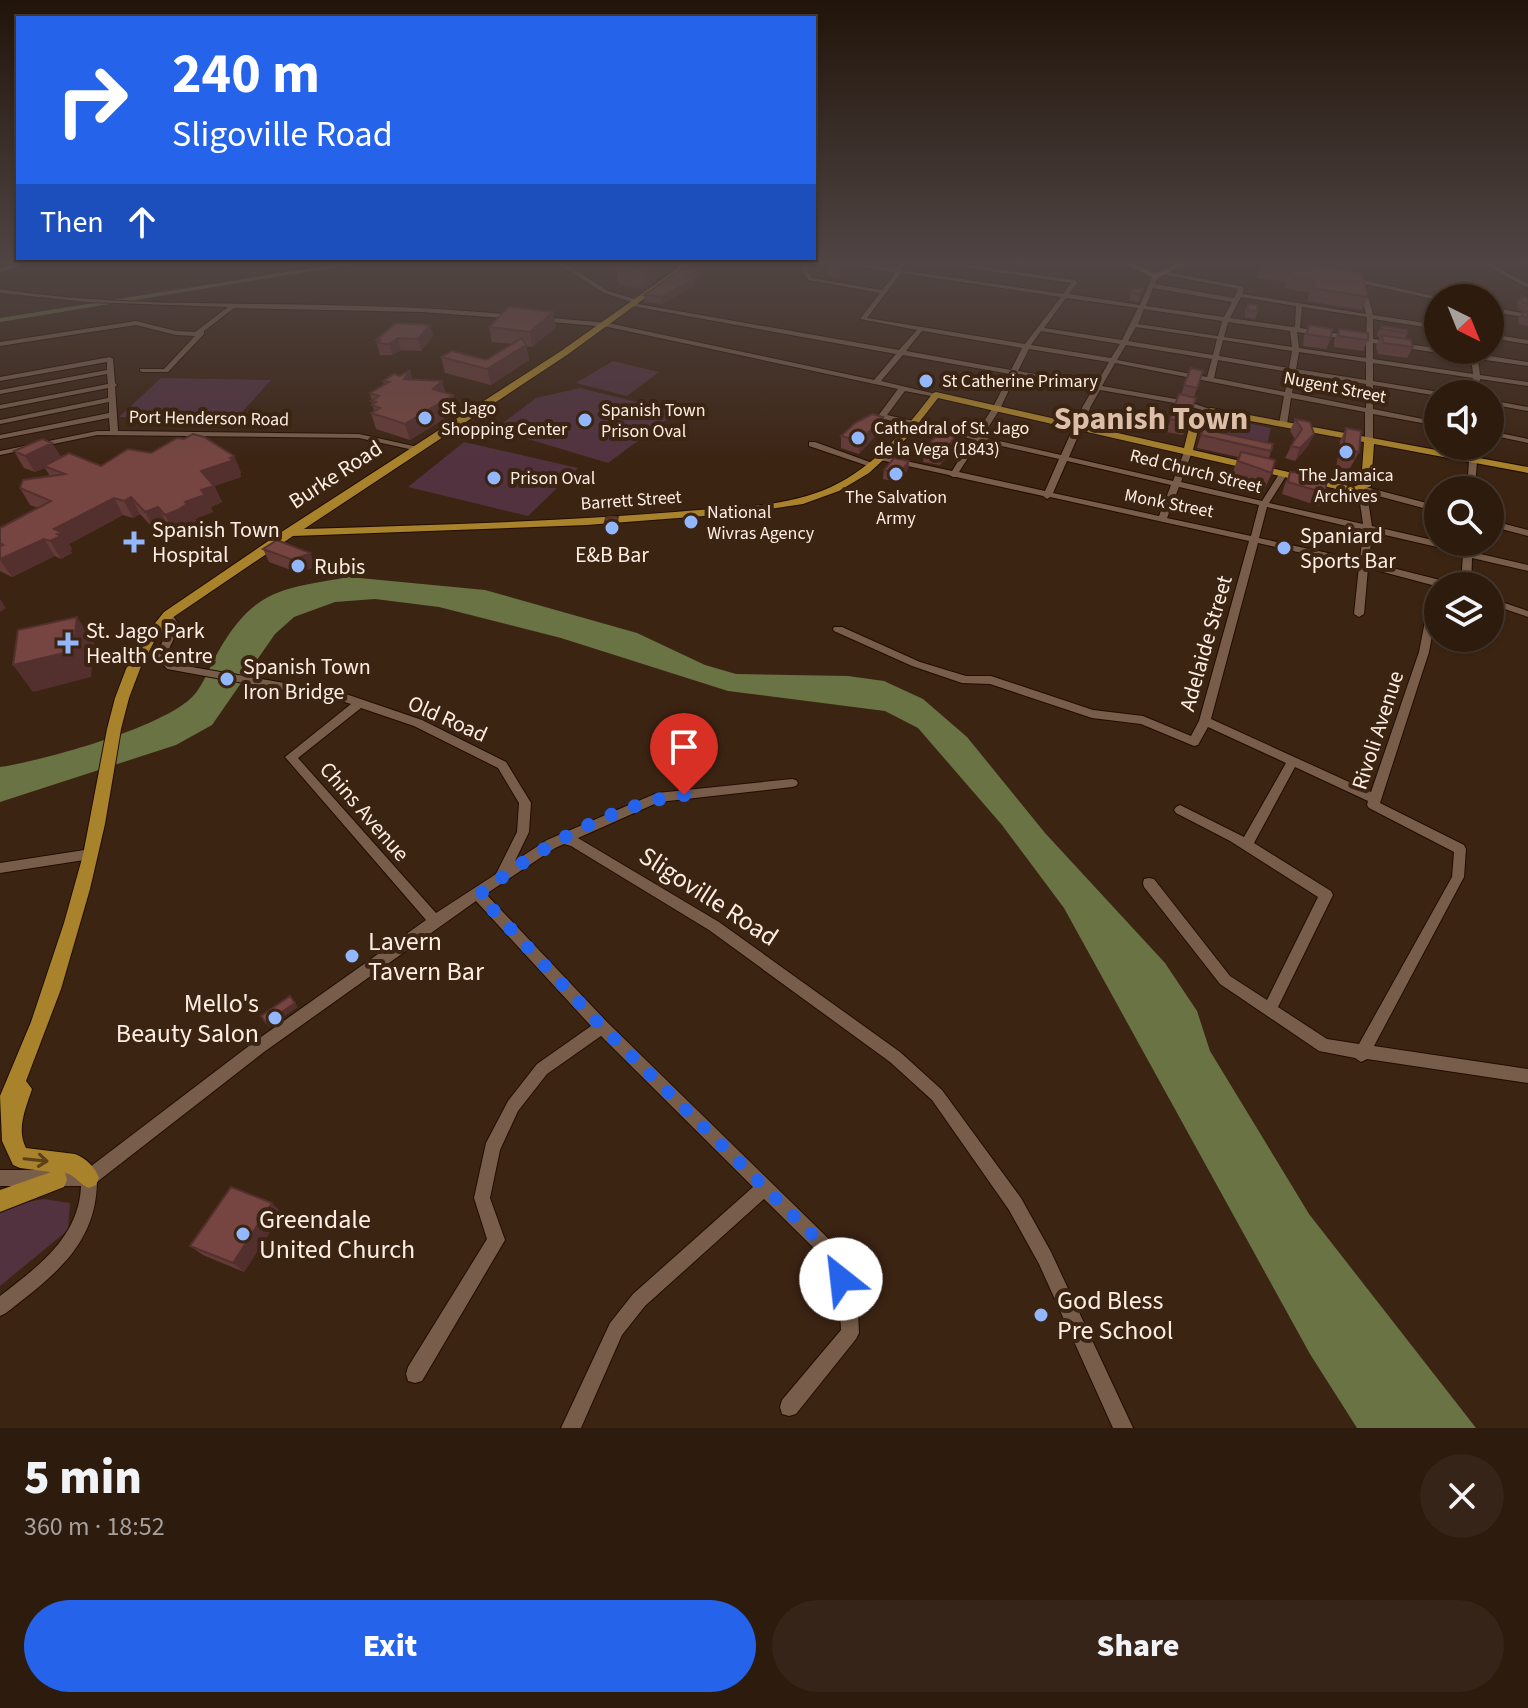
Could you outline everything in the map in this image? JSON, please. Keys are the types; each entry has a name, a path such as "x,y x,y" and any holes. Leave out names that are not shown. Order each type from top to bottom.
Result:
{"main road":[{"name":"Burke Road","path":"0,1119 33,1046 55,986 91,854 104,797 113,731 125,686 158,626 168,615 287,533 604,328"},
{"path":"936,395 1362,489 1366,486 1369,440"},
{"name":"Barrett Street","path":"287,533 633,519 789,503 835,489 878,462 917,421 936,395"},
{"path":"1188,452 1197,416 1211,411 1424,450"},
{"path":"1151,444 1190,439"},
{"path":"1478,460 1528,470"},
{"path":"33,1046 9,1131 13,1148 20,1158 75,1164 89,1178"},
{"path":"0,1201 57,1180"}],"street":[{"path":"0,344 106,328"},
{"path":"155,328 176,333 203,333"},
{"path":"142,370 166,371 209,328"},
{"path":"620,328 936,395"},
{"path":"761,328 1099,386 1211,411"},
{"name":"Nugent Street","path":"908,328 1114,361 1424,421"},
{"path":"1047,496 1078,427 1133,328"},
{"path":"1151,328 1528,384"},
{"path":"1210,379 1224,328"},
{"path":"1275,328 1424,347"},
{"path":"1293,330 1297,328"},
{"path":"1369,440 1372,383 1370,328"},
{"path":"953,475 996,409 1026,347 1040,329 1424,392"},
{"path":"876,382 920,330"},
{"path":"1283,424 1294,371 1296,350 1293,330"},
{"path":"1504,338 1528,342"},
{"path":"0,379 110,359 114,433"},
{"path":"1504,359 1528,364"},
{"path":"1475,364 1476,380"},
{"path":"0,392 112,371"},
{"path":"27,445 31,373"},
{"path":"0,407 113,385"},
{"name":"Red Church Street","path":"903,388 882,416 917,421 1424,539"},
{"path":"0,422 113,399"},
{"path":"1504,405 1528,409"},
{"path":"0,437 113,415"},
{"name":"Port Henderson Road","path":"0,453 27,445 114,433 359,436 418,449"},
{"path":"1504,436 1528,441"},
{"name":"Monk Street","path":"812,444 878,462 1163,518 1424,579"},
{"path":"1163,518 1188,452"},
{"name":"Adelaide Street","path":"838,629 916,664 966,680 991,680 1092,714 1143,720 1194,742 1205,721 1264,504 1284,473"},
{"path":"1359,614 1368,527 1362,489 1424,505"},
{"path":"1504,527 1528,533"},
{"name":"Red Church Street","path":"1490,556 1528,568"},
{"path":"1504,606 1528,614"},
{"name":"Old Road","path":"168,615 175,626 161,655 171,667 339,696 418,723 502,765 519,788 525,816 523,832 502,876"},
{"name":"Rivoli Avenue","path":"1361,1055 1458,877 1460,849 1373,805 1424,652"},
{"name":"Chins Avenue","path":"360,703 291,757 435,921"},
{"path":"1205,721 1375,799"},
{"path":"1246,846 1293,761"},
{"path":"0,1178 89,1178 247,1057 435,921 564,839 657,798 792,783"},
{"path":"1180,810 1326,895 1269,1010"},
{"name":"Sligoville Road","path":"564,839 575,842 714,926 895,1057 937,1095 1015,1204 1045,1258 1123,1428"},
{"path":"0,868 91,854"},
{"path":"1149,883 1225,980 1324,1046 1361,1055 1528,1076"},
{"path":"479,895 602,1027 829,1251 838,1265 841,1297 849,1312 850,1333 789,1407"},
{"path":"415,1374 496,1240 482,1198 492,1149 513,1106 542,1069 602,1027"},
{"path":"0,1307 64,1253 79,1232 91,1198 89,1178"},
{"path":"571,1428 601,1369 616,1329 639,1300 764,1188"}],"shaded area":[{"path":"613,361 659,372 627,396 576,383"},
{"path":"161,378 271,380 236,419 119,417"},
{"name":"Spanish Town Prison Oval","path":"580,388 677,412 608,463 495,429 536,398"},
{"path":"1209,415 1271,428 1266,450 1201,436"},
{"name":"Prison Oval","path":"464,442 578,468 528,516 408,487"},
{"path":"349,577 485,590 637,633 705,665 736,674 848,676 884,681 923,699 967,737 1045,833 1165,963 1197,1011 1210,1051 1309,1214 1476,1428 1357,1428 1310,1354 1064,908 1002,825 918,728 885,711 728,691 561,638 439,607 375,599 335,602 294,617 275,634 212,725 176,745 0,802 0,767 100,742 175,710 194,695 232,631 258,603 288,589"},
{"path":"44,1199 70,1203 68,1230 0,1286 0,1212 10,1205"}],"building":[{"path":"391,328 428,328 418,339 398,338 389,344 377,343 380,340 376,340"},
{"path":"494,328 535,328 530,332"},
{"path":"1308,328 1332,329 1331,338 1307,334"},
{"path":"1339,329 1368,333 1368,340 1339,336"},
{"path":"1381,329 1407,330 1407,333"},
{"path":"1381,335 1411,340 1413,347 1384,343"},
{"path":"522,338 526,345 487,369 441,357 452,351 486,360"},
{"path":"1191,368 1203,371 1197,388 1184,385"},
{"path":"410,370 404,379 442,381 433,389 453,395 405,424 371,413 380,408 372,405 376,402 371,401 379,396 370,393 389,382 383,381 394,374 400,376"},
{"path":"1179,394 1196,398 1187,423 1170,419"},
{"path":"872,414 883,417 860,441 841,436 855,423"},
{"path":"1295,419 1310,422 1314,434 1300,448 1291,446 1302,429"},
{"path":"1346,428 1361,431 1359,452 1354,451 1354,459 1342,457"},
{"path":"1203,429 1273,444 1271,451 1201,435"},
{"path":"939,432 956,436 942,453 925,449"},
{"path":"193,434 204,437 234,456 230,458 234,460 201,471 214,486 201,490 205,495 185,502 187,504 178,510 165,515 158,507 145,512 131,497 124,501 114,498 54,529 61,532 57,534 61,536 50,541 44,539 0,559 0,546 3,545 0,543 0,528 51,501 20,488 23,480 65,474 44,466 69,453 101,466 128,449 151,453 177,438 184,439"},
{"path":"42,439 52,443 25,456 14,451"},
{"path":"1241,452 1275,460 1272,473 1238,461"},
{"path":"894,458 909,461 899,474 884,470"},
{"path":"1290,472 1318,474 1317,477 1327,479 1325,493 1288,482"},
{"path":"618,517 615,525 604,525 606,518"},
{"path":"277,540 310,553 293,560 263,549"},
{"path":"77,617 73,651 13,665 18,630"},
{"path":"290,996 295,1003 266,1023 261,1016"},
{"name":"Greendale United Church","path":"231,1187 272,1203 233,1263 190,1246"}],"place":[{"name":"St Catherine Primary","path":"926,381"},
{"name":"St Jago Shopping Center","path":"425,418"},
{"name":"Spanish Town Prison Oval","path":"585,420"},
{"name":"Cathedral of St. Jago de la Vega (1843)","path":"858,438"},
{"name":"The Jamaica Archives","path":"1346,452"},
{"name":"The Salvation Army","path":"896,474"},
{"name":"Prison Oval","path":"494,478"},
{"name":"National Wivras Agency","path":"691,522"},
{"name":"E&B Bar","path":"612,528"},
{"name":"Spanish Town Hospital","path":"134,542"},
{"name":"Spaniard Sports Bar","path":"1284,548"},
{"name":"Rubis","path":"298,566"},
{"name":"St. Jago Park Health Centre","path":"68,643"},
{"name":"Spanish Town Iron Bridge","path":"227,679"},
{"name":"Lavern Tavern Bar","path":"352,956"},
{"name":"Mello's Beauty Salon","path":"275,1018"},
{"name":"Greendale United Church","path":"243,1234"},
{"name":"God Bless Pre School","path":"1041,1315"}],"district":[{"name":"Spanish Town","path":"1151,418"}],"route":[{"path":"684,795 657,798 551,844 479,895 602,1027 829,1251 838,1265 841,1279"}]}
